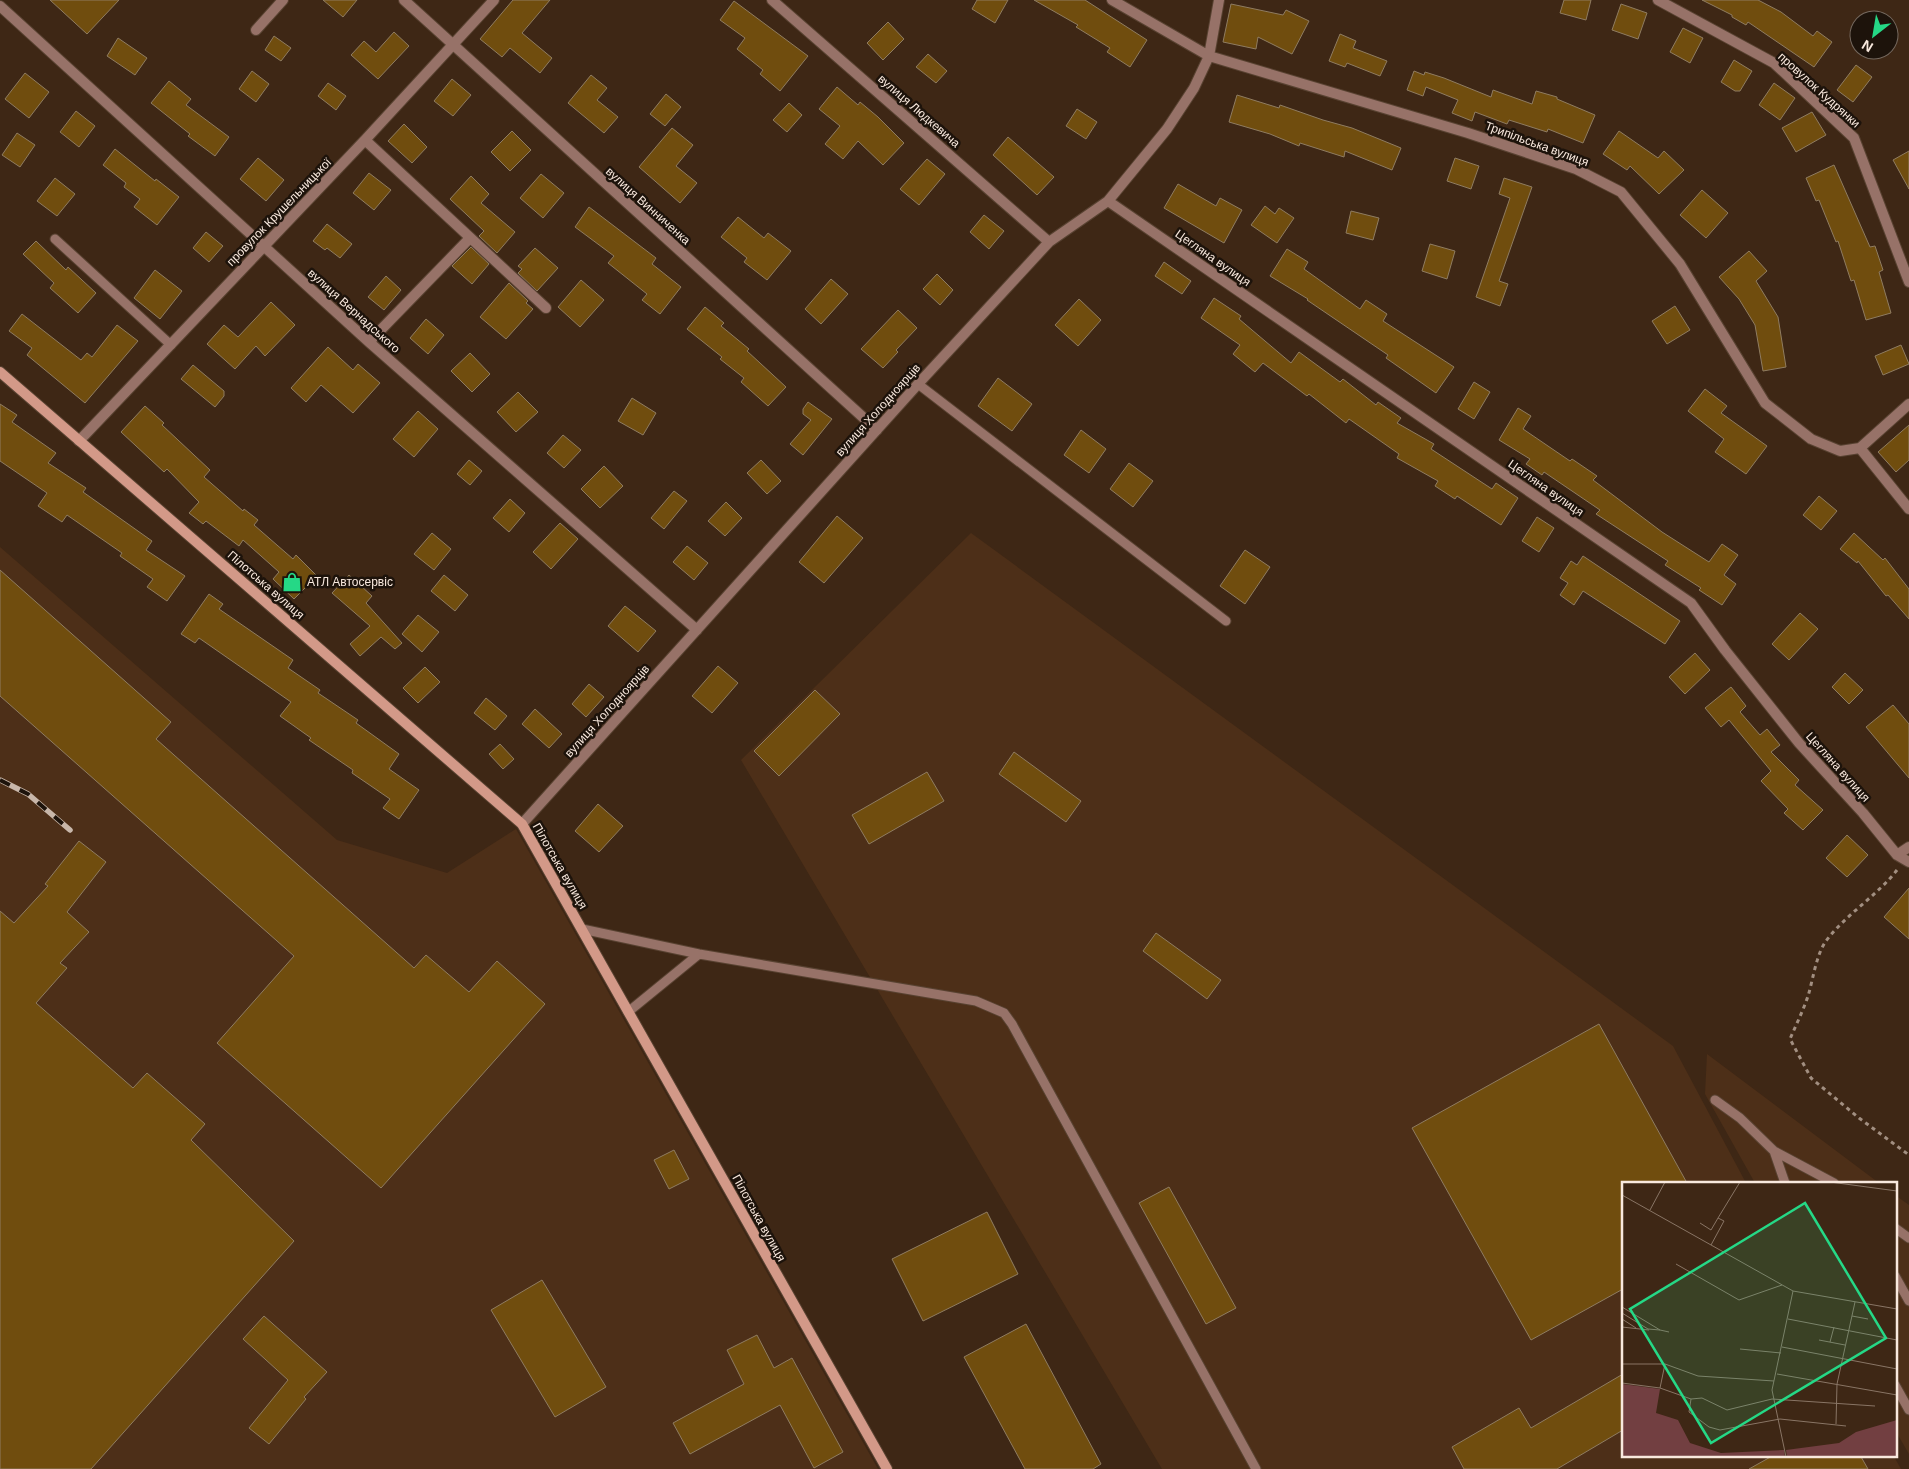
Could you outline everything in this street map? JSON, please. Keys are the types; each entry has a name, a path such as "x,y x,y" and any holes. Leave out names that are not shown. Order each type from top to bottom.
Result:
{"street":[{"path":"256,30 283,0"},
{"name":"вулиця Винниченка","path":"404,0 877,430"},
{"name":"провулок Крушельницької","path":"79,440 365,140 494,0"},
{"name":"вулиця Людкевича","path":"772,0 1049,242"},
{"name":"Трипільська вулиця","path":"1112,0 1209,56 1468,133 1576,169 1621,192 1680,264 1765,403 1811,439 1840,451 1860,448"},
{"name":"вулиця Холодноярців","path":"522,824 918,384 1049,242 1108,200 1167,129 1194,88 1209,56 1219,0"},
{"name":"провулок Кудрянки","path":"1658,0 1774,63 1854,138 1909,282"},
{"name":"вулиця Вернадського","path":"0,6 369,342 697,630"},
{"path":"365,140 546,308"},
{"name":"Цегляна вулиця","path":"1108,200 1691,603 1799,743 1863,813 1897,854 1909,862"},
{"path":"369,342 470,238"},
{"name":"Пілотська вулиця","path":"0,372 522,824 886,1469"},
{"path":"1909,404 1860,448 1909,509"},
{"path":"1897,854 1909,847"}],"lane":[{"path":"55,239 171,345"},
{"path":"918,384 1226,621"},
{"path":"582,929 699,954 976,1001 1004,1013 1012,1024 1256,1469"},
{"path":"628,1012 699,954"},
{"path":"1715,1100 1740,1118 1774,1151 1832,1182"},
{"path":"1774,1151 1785,1182"},
{"path":"1896,1229 1909,1238"},
{"path":"1896,1278 1909,1301"},
{"path":"1896,1387 1909,1410"}],"path":[{"path":"1897,854 1897,870 1825,943 1814,971 1807,998 1790,1040 1811,1078 1859,1118 1909,1155"}],"shaded area":[{"path":"971,533 1673,1046 1745,1182 1622,1182 1622,1456 1894,1456 1901,1469 1162,1469 741,760"},
{"path":"0,547 337,840 447,873 516,829 878,1469 0,1469"},
{"path":"1707,1054 1878,1182 1754,1182 1705,1094"},
{"path":"1896,1196 1909,1205 1909,1454 1896,1432"}],"building":[{"path":"50,0 119,0 87,34"},
{"path":"323,0 357,0 343,17"},
{"path":"513,0 550,0 522,33 552,58 540,73 510,48 502,57 480,39"},
{"path":"977,0 1008,0 995,23 972,9"},
{"path":"1034,0 1085,0 1147,40 1130,67 1107,52 1110,48 1076,27 1078,25"},
{"path":"1564,0 1591,0 1586,20 1560,13"},
{"path":"1702,0 1758,0 1781,12 1813,36 1817,31 1832,42 1814,67 1748,22 1746,25 1732,17 1732,15"},
{"path":"734,1 808,56 780,91 760,74 763,70 737,49 745,38 720,20"},
{"path":"1231,4 1283,15 1286,10 1309,21 1292,54 1258,37 1256,49 1223,42"},
{"path":"1621,4 1647,13 1638,39 1612,30"},
{"path":"888,22 904,39 883,60 867,43"},
{"path":"1683,28 1703,38 1690,63 1670,52"},
{"path":"394,32 409,46 378,79 351,55 364,41 376,52"},
{"path":"1340,34 1356,41 1353,48 1387,61 1380,76 1347,63 1345,67 1329,61"},
{"path":"274,36 291,48 281,61 265,50"},
{"path":"118,38 147,58 135,75 107,56"},
{"path":"928,54 947,71 936,83 916,67"},
{"path":"1734,60 1752,71 1740,91 1735,91 1721,82"},
{"path":"1856,65 1872,77 1853,102 1837,90"},
{"path":"252,71 269,84 256,102 239,89"},
{"path":"1414,71 1424,75 1425,72 1444,78 1491,97 1493,90 1532,104 1536,91 1557,97 1557,99 1595,115 1583,143 1548,129 1547,132 1509,120 1507,124 1475,112 1472,121 1452,113 1458,100 1426,87 1423,96 1407,90"},
{"path":"25,73 49,92 29,118 5,99"},
{"path":"591,75 607,88 597,100 618,117 604,133 568,103"},
{"path":"452,79 471,95 453,116 434,101"},
{"path":"169,81 191,99 186,105 229,137 215,156 188,136 190,134 151,103"},
{"path":"328,83 346,96 336,110 318,96"},
{"path":"1774,83 1795,98 1780,120 1759,105"},
{"path":"837,87 858,105 860,102 878,117 904,143 883,165 858,141 843,159 825,144 840,126 819,109"},
{"path":"666,94 681,107 665,126 650,114"},
{"path":"1237,95 1279,108 1280,105 1352,128 1401,148 1392,170 1345,151 1344,157 1300,143 1299,146 1270,134 1229,122"},
{"path":"789,103 802,115 787,132 773,120"},
{"path":"1077,109 1097,122 1086,139 1066,126"},
{"path":"76,111 95,126 79,147 60,132"},
{"path":"1812,112 1826,135 1796,152 1782,128"},
{"path":"404,124 427,147 412,163 388,141"},
{"path":"672,128 693,145 676,166 697,183 680,203 639,167"},
{"path":"512,131 531,150 510,171 491,152"},
{"path":"1619,131 1658,158 1664,151 1684,170 1659,194 1630,166 1627,170 1603,154"},
{"path":"17,133 35,145 20,167 2,155"},
{"path":"1008,137 1054,177 1037,195 993,155"},
{"path":"115,149 155,181 156,179 179,197 157,225 134,207 140,199 124,187 126,183 103,165"},
{"path":"1909,151 1909,189 1893,160"},
{"path":"258,158 284,180 266,201 240,179"},
{"path":"1455,158 1479,166 1471,189 1447,181"},
{"path":"927,159 945,174 919,205 900,189"},
{"path":"1834,165 1870,247 1875,246 1883,270 1879,272 1891,313 1866,320 1854,280 1851,281 1838,241 1836,242 1819,200 1816,201 1806,178"},
{"path":"369,173 391,190 374,210 353,193"},
{"path":"541,174 564,193 543,218 520,198"},
{"path":"471,176 489,194 481,203 515,232 497,253 479,236 484,231 450,199"},
{"path":"55,178 75,194 57,216 37,201"},
{"path":"1504,178 1532,187 1499,281 1508,284 1500,306 1476,297 1510,198 1499,194"},
{"path":"1178,184 1216,206 1220,198 1242,210 1224,243 1164,208"},
{"path":"1702,190 1728,213 1706,238 1680,215"},
{"path":"1265,206 1275,214 1279,208 1294,218 1277,243 1251,225"},
{"path":"589,207 656,258 652,264 681,287 660,314 642,300 647,294 608,263 614,256 575,227"},
{"path":"1351,211 1379,218 1373,240 1346,233"},
{"path":"984,215 1004,231 989,249 970,232"},
{"path":"738,217 764,238 768,233 791,251 767,280 744,262 747,258 721,237"},
{"path":"327,224 352,244 340,258 327,248 325,250 313,241"},
{"path":"206,232 223,246 209,262 193,248"},
{"path":"36,241 66,270 68,267 96,293 78,313 50,288 54,283 23,254"},
{"path":"1430,244 1455,251 1447,279 1422,271"},
{"path":"471,247 489,264 472,284 452,266"},
{"path":"535,248 558,268 537,291 518,273 522,269 518,266"},
{"path":"1287,249 1308,262 1304,269 1360,309 1366,300 1387,314 1383,321 1454,367 1436,393 1386,358 1388,355 1308,299 1270,276"},
{"path":"1749,251 1767,271 1756,281 1778,317 1786,367 1763,371 1755,325 1739,299 1719,277"},
{"path":"1164,262 1191,281 1182,294 1155,276"},
{"path":"155,270 182,291 160,319 134,298"},
{"path":"937,274 953,290 940,305 923,289"},
{"path":"386,276 401,290 384,310 368,297"},
{"path":"831,279 848,294 821,324 805,309"},
{"path":"581,280 604,300 580,327 558,307"},
{"path":"509,283 528,301 526,303 533,309 506,339 480,317"},
{"path":"1214,298 1241,316 1239,319 1291,363 1299,352 1340,382 1343,379 1376,405 1378,402 1401,418 1397,423 1434,444 1431,449 1492,489 1496,483 1518,498 1501,525 1457,496 1455,499 1435,486 1438,481 1397,458 1399,454 1349,419 1346,423 1309,394 1307,396 1263,363 1255,372 1233,354 1240,345 1201,318"},
{"path":"1079,299 1101,320 1078,346 1055,325"},
{"path":"271,302 295,325 265,356 256,346 235,369 207,344 224,325 238,337"},
{"path":"1675,306 1690,330 1667,344 1652,321"},
{"path":"705,307 724,323 721,326 749,349 747,351 786,387 768,406 741,382 744,378 720,359 722,357 687,329"},
{"path":"898,310 917,328 896,350 898,352 883,368 861,349"},
{"path":"22,314 81,360 87,353 92,357 117,325 138,341 85,403 27,355 32,348 9,331"},
{"path":"426,319 444,335 428,354 410,338"},
{"path":"1901,345 1909,364 1883,375 1875,356"},
{"path":"328,347 353,370 358,364 380,383 353,413 321,385 306,402 291,388"},
{"path":"470,353 490,374 472,392 451,371"},
{"path":"193,365 224,391 224,396 215,407 181,379"},
{"path":"998,378 1032,404 1012,431 978,406"},
{"path":"1474,382 1490,392 1474,419 1458,409"},
{"path":"1705,389 1727,406 1721,413 1767,446 1746,474 1715,452 1724,439 1688,411"},
{"path":"518,392 538,412 516,432 497,412"},
{"path":"632,398 656,413 643,435 618,421"},
{"path":"808,402 832,419 803,455 790,444 811,420 803,414 803,409"},
{"path":"0,404 17,415 12,422 56,453 48,463 86,488 83,492 152,541 146,550 185,576 167,601 147,587 153,579 120,556 122,553 67,515 62,522 38,506 47,493 0,461"},
{"path":"145,406 164,423 162,425 210,470 204,477 243,511 244,509 258,520 254,525 293,559 296,555 317,576 294,599 273,579 279,572 243,540 239,546 206,521 203,524 189,513 199,502 167,469 164,472 121,432"},
{"path":"1518,408 1531,416 1523,429 1570,461 1572,459 1597,476 1593,480 1662,532 1709,562 1722,544 1738,555 1724,575 1736,584 1722,605 1699,590 1701,588 1665,565 1668,561 1596,514 1600,510 1544,472 1542,475 1526,464 1530,459 1499,440"},
{"path":"418,411 438,429 414,457 393,439"},
{"path":"1909,425 1909,460 1896,472 1878,452"},
{"path":"1081,430 1106,449 1089,473 1064,455"},
{"path":"563,435 581,450 564,468 547,453"},
{"path":"469,460 482,471 470,485 457,474"},
{"path":"761,460 781,481 767,494 747,473"},
{"path":"1129,463 1153,481 1133,507 1110,489"},
{"path":"604,466 623,486 600,508 581,489"},
{"path":"674,491 687,501 664,529 651,518"},
{"path":"1819,496 1837,511 1821,530 1803,515"},
{"path":"510,499 525,513 509,532 493,518"},
{"path":"726,502 742,518 725,536 708,521"},
{"path":"837,516 863,538 824,583 799,562"},
{"path":"1537,517 1554,528 1539,552 1522,541"},
{"path":"560,523 578,539 551,569 533,552"},
{"path":"432,533 451,549 434,570 414,554"},
{"path":"1854,533 1883,560 1885,558 1909,589 1909,619 1888,595 1886,596 1858,561 1857,563 1840,549"},
{"path":"687,546 708,563 694,580 673,562"},
{"path":"1245,550 1270,567 1245,604 1220,586"},
{"path":"1583,556 1680,621 1665,644 1583,591 1574,605 1560,595 1568,583 1560,578 1571,561 1577,565"},
{"path":"0,570 171,722 156,739 414,968 426,955 469,992 497,961 545,1004 381,1188 217,1043 294,956 0,696"},
{"path":"349,575 372,596 366,603 402,643 395,649 381,637 360,656 350,644 370,626 332,593"},
{"path":"444,575 468,595 455,611 431,591"},
{"path":"209,594 223,604 219,609 293,660 288,668 320,690 318,693 358,720 356,723 399,754 389,769 419,790 399,819 383,808 390,799 352,773 353,770 309,740 311,738 280,716 291,702 199,638 195,643 181,634"},
{"path":"625,606 656,631 638,652 608,626"},
{"path":"1800,613 1818,629 1789,660 1772,644"},
{"path":"418,615 439,632 422,652 402,634"},
{"path":"1695,653 1710,670 1685,694 1669,677"},
{"path":"718,666 738,683 712,713 692,696"},
{"path":"425,667 440,682 418,703 403,688"},
{"path":"1845,673 1863,690 1849,704 1832,687"},
{"path":"589,684 604,697 586,717 572,704"},
{"path":"1731,687 1746,706 1740,712 1760,735 1767,729 1780,745 1771,752 1799,780 1795,785 1823,810 1803,830 1784,813 1788,809 1761,781 1771,771 1729,720 1721,727 1705,708"},
{"path":"815,690 840,714 779,776 754,751"},
{"path":"486,698 507,716 495,730 474,713"},
{"path":"1893,705 1909,724 1909,778 1866,727"},
{"path":"535,709 562,734 549,748 522,724"},
{"path":"500,744 514,759 503,769 489,754"},
{"path":"1014,752 1081,801 1066,822 999,774"},
{"path":"927,772 944,801 869,844 852,815"},
{"path":"598,804 623,826 599,852 575,831"},
{"path":"1847,835 1868,855 1847,877 1826,858"},
{"path":"79,841 106,862 67,912 89,932 60,963 67,968 36,1003 133,1088 147,1073 205,1124 191,1140 294,1241 91,1469 0,1469 0,911 14,923 48,886 45,884"},
{"path":"1909,888 1909,939 1884,917"},
{"path":"1156,933 1221,980 1207,999 1143,951"},
{"path":"1599,1024 1686,1182 1622,1182 1622,1290 1531,1340 1412,1128"},
{"path":"674,1150 689,1179 669,1189 654,1160"},
{"path":"1169,1187 1236,1308 1206,1324 1139,1203"},
{"path":"987,1212 1018,1274 923,1321 892,1259"},
{"path":"542,1280 606,1387 555,1417 491,1310"},
{"path":"264,1316 327,1372 304,1397 306,1399 269,1444 249,1428 288,1380 243,1339"},
{"path":"1026,1324 1101,1464 1093,1469 1025,1469 964,1357"},
{"path":"757,1335 774,1368 792,1358 843,1452 814,1468 780,1405 690,1454 673,1423 744,1384 727,1350"},
{"path":"1622,1375 1622,1431 1557,1469 1464,1469 1452,1447 1519,1408 1531,1428"},
{"path":"1772,1456 1861,1456 1868,1469 1749,1469"}],"railway":[{"path":"0,780 28,794 70,830"}],"place":[{"name":"АТЛ Автосервіс","path":"292,582"}]}
